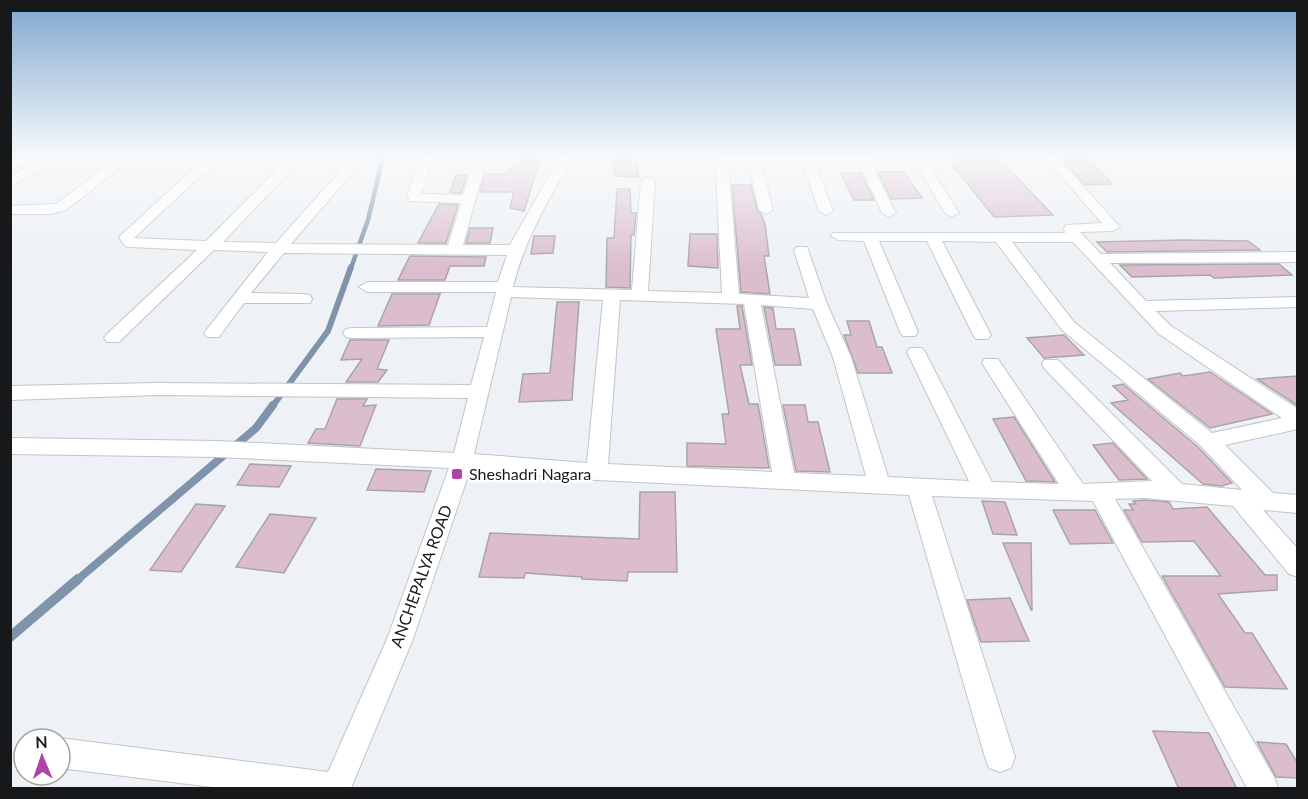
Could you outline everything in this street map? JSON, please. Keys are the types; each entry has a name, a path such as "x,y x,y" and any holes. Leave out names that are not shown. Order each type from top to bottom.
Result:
{"street":[{"path":"10,210 51,210 61,207 77,194"},
{"path":"173,194 126,237 126,240 130,243 280,249 516,250"},
{"path":"113,338 260,194"},
{"path":"213,333 239,297 327,194"},
{"path":"414,194 415,198 469,199"},
{"path":"454,250 470,194"},
{"name":"ANCHEPALYA ROAD","path":"336,789 400,639 462,461 516,250 546,194"},
{"path":"640,295 647,194"},
{"path":"724,194 731,298"},
{"path":"762,194 766,210"},
{"path":"820,194 826,211"},
{"path":"880,194 889,213"},
{"path":"940,194 952,213"},
{"path":"1084,194 1113,227 1071,228 1077,238 1140,306 1174,337 1298,420"},
{"path":"838,236 1077,238"},
{"path":"870,237 909,332"},
{"path":"933,238 982,334"},
{"path":"1002,239 1068,326 1208,441 1269,502"},
{"path":"802,250 819,304 842,357 879,485"},
{"path":"1097,259 1298,257"},
{"path":"367,287 731,298 819,304"},
{"path":"597,472 612,295"},
{"path":"239,297 304,299"},
{"path":"752,301 784,479"},
{"path":"1140,306 1298,302"},
{"path":"352,333 494,332"},
{"path":"916,352 985,490"},
{"path":"991,363 1088,492 1263,789"},
{"path":"1051,364 1176,492"},
{"path":"10,393 158,389 479,392"},
{"path":"1208,441 1298,420"},
{"path":"10,446 218,449 462,461 597,472 985,490 1088,492 1144,489 1298,504"},
{"path":"918,487 1000,757"},
{"path":"1241,500 1298,567"},
{"path":"72,755 336,789"}],"building":[{"path":"513,194 529,194 524,211 510,208"},
{"path":"617,194 630,194 631,213 636,213 634,235 631,235 630,288 606,287 607,238 614,238"},
{"path":"733,194 753,194 757,210 765,224 769,256 764,256 770,294 741,292"},
{"path":"851,194 871,194 874,200 854,200"},
{"path":"889,194 919,194 922,198 891,199"},
{"path":"976,194 1033,194 1053,215 994,217"},
{"path":"439,204 458,205 446,243 418,243"},
{"path":"470,228 493,228 490,243 466,243"},
{"path":"690,234 717,234 718,268 688,266"},
{"path":"534,236 555,236 553,253 531,254"},
{"path":"1248,241 1260,250 1107,252 1097,242"},
{"path":"410,256 486,257 484,266 450,266 445,280 398,280"},
{"path":"1279,264 1292,275 1214,278 1210,275 1132,277 1120,265"},
{"path":"392,294 440,294 429,325 378,326"},
{"path":"557,302 579,302 572,400 519,402 523,374 550,373"},
{"path":"737,306 742,306 752,365 740,365 749,404 758,404 769,468 687,466 687,443 726,444 722,414 729,414 716,329 740,329"},
{"path":"764,307 773,308 776,329 794,329 801,365 775,365"},
{"path":"847,321 869,321 877,347 882,347 892,373 858,373 844,335 851,335"},
{"path":"1064,335 1084,355 1044,358 1027,338"},
{"path":"350,340 389,340 377,369 387,370 378,382 346,382 362,359 341,360"},
{"path":"1210,372 1272,414 1210,428 1148,379 1180,373 1183,376"},
{"path":"1298,376 1298,406 1257,379"},
{"path":"1123,384 1199,448 1232,483 1222,486 1203,484 1111,403 1128,400 1113,386"},
{"path":"337,399 367,399 363,406 376,405 360,446 308,443 316,429 325,429"},
{"path":"783,405 805,405 808,422 818,422 830,472 796,471"},
{"path":"1014,417 1055,482 1026,481 993,419"},
{"path":"1113,443 1147,479 1119,480 1093,445"},
{"path":"250,464 291,466 279,487 237,485"},
{"path":"376,469 431,471 424,492 367,490"},
{"path":"640,492 675,492 677,572 628,572 627,581 525,573 524,578 479,577 490,533 639,539"},
{"path":"982,501 1005,502 1017,535 993,534"},
{"path":"1133,501 1169,502 1173,509 1207,507 1265,575 1277,575 1277,590 1218,594 1245,633 1252,633 1287,689 1225,687 1162,576 1221,576 1194,541 1142,542 1124,510 1133,510 1129,504 1136,504"},
{"path":"196,504 225,506 181,572 150,570"},
{"path":"1053,510 1095,510 1113,543 1070,544"},
{"path":"270,514 316,518 284,573 236,567"},
{"path":"1003,543 1031,543 1032,610 1031,610"},
{"path":"1010,598 1029,641 981,642 967,600"},
{"path":"1153,731 1209,733 1237,789 1179,789"},
{"path":"1257,742 1286,744 1298,764 1298,778 1276,777"}],"waterway":[{"path":"351,268 368,220 374,194"},
{"path":"272,407 328,331 351,267"},
{"path":"76,581 256,428 273,405"},
{"path":"10,637 78,579"}],"place":[{"name":"Sheshadri Nagara","path":"457,474"}]}
